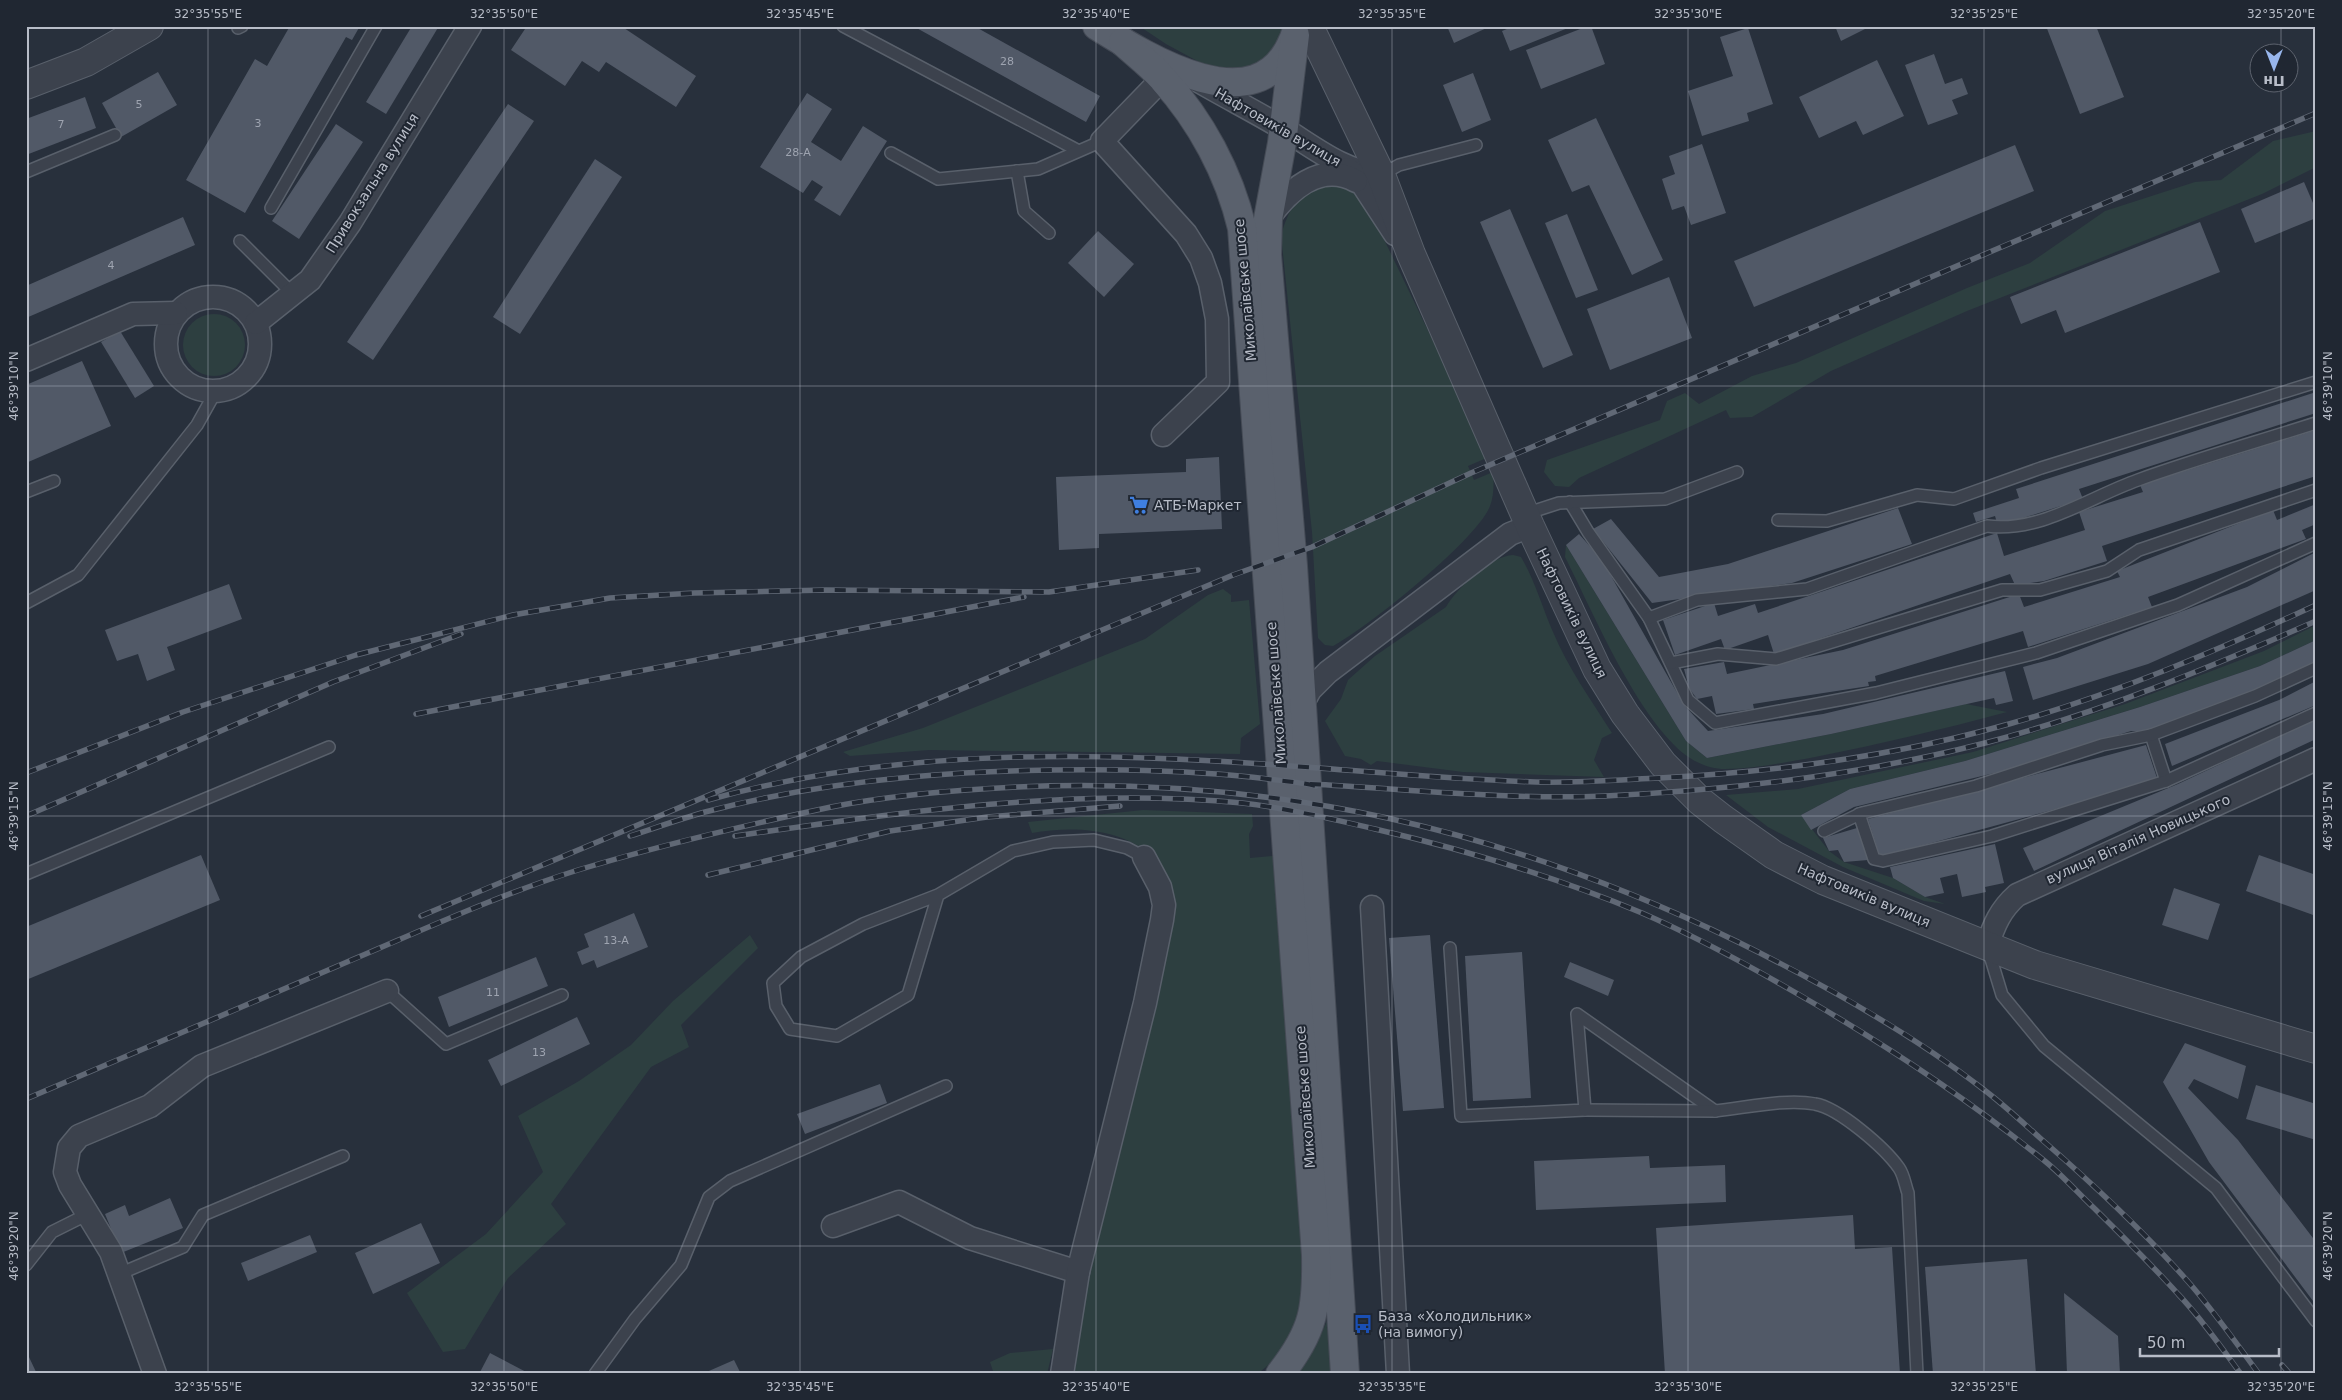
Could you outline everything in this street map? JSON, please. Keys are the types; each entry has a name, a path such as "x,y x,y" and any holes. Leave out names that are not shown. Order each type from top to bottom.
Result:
{"main road":[{"name":"Миколаївське шосе","path":"1097,26 1171,74 1226,175 1242,228 1316,1255 1314,1311 1295,1355 1280,1374"},
{"name":"Миколаївське шосе","path":"1300,29 1268,219 1268,255 1292,558 1345,1374"},
{"path":"1171,74 1226,84 1252,80 1279,64 1300,29"}],"street":[{"path":"26,85 86,62 149,26"},
{"name":"Привокзальна вулиця","path":"256,323 310,280 350,223 470,26"},
{"name":"Нафтовиків вулиця","path":"1300,29 1372,180 1411,254 1528,520 1601,677 1625,714 1663,764 1700,801 1774,855 1823,880 2035,965 2316,1050"},
{"path":"1163,435 1218,382 1216,319 1210,283 1201,258 1186,234 1102,141 1171,74"},
{"name":"Нафтовиків вулиця","path":"1171,74 1284,129 1346,167 1368,174 1372,180"},
{"path":"1268,219 1281,201 1295,188 1321,175 1335,173 1372,180"},
{"path":"203,297 219,297 234,301 247,311 256,323 260,345 254,367 244,379 231,387 216,391 200,390 186,383 174,372 167,358 165,342 168,327 176,313 188,303 203,297"},
{"path":"26,360 133,314 176,313"},
{"path":"1301,706 1310,690 1328,672 1528,520"},
{"name":"вулиця Віталія Новицького","path":"1987,946 1996,920 2003,907 2017,895 2316,759"},
{"path":"1062,1374 1078,1272 1145,1003 1164,905 1160,887 1144,857"},
{"path":"1372,907 1398,1374"},
{"path":"155,1374 111,1252 65,1172 69,1148 78,1136 150,1106 202,1066 387,991"},
{"path":"833,1226 899,1202 970,1238 1078,1272"}],"lane":[{"path":"238,26 238,28 242,26"},
{"path":"271,208 376,26"},
{"path":"843,26 1077,150"},
{"path":"26,172 115,135"},
{"path":"891,153 938,179 1038,169 1077,150 1102,141"},
{"path":"1372,180 1399,165 1476,145"},
{"path":"1017,171 1024,211 1049,232"},
{"path":"240,241 293,294"},
{"path":"1778,520 1827,522 1917,495 1954,499 2041,468 2316,382"},
{"path":"26,603 78,575 197,425 216,391"},
{"path":"1649,618 1697,600 1807,589 1987,526 2006,529 2066,512 2137,480 2316,423"},
{"path":"1528,520 1559,502 1665,498 1738,472"},
{"path":"26,492 54,481"},
{"path":"1671,663 1718,654 1776,659 2002,590 2040,590 2107,571 2139,550 2316,490"},
{"path":"1570,502 1588,532 1649,618 1688,700 1715,723 1876,693 2036,653 2178,605 2316,543"},
{"path":"1824,831 1859,814 1976,786 2102,745 2151,735 2255,696 2316,668"},
{"path":"1859,814 1874,859 1883,861 1992,836 2166,781 2316,713"},
{"path":"2151,735 2166,781"},
{"path":"26,874 329,747"},
{"path":"938,895 908,995 837,1036 790,1029 776,1006 773,984 801,957 863,924 938,895 1013,851 1053,842 1094,840 1126,848 1144,857"},
{"path":"1987,946 2002,995 2044,1046 2216,1188 2316,1321"},
{"path":"1450,948 1461,1116 1585,1110 1716,1111 1792,1103 1815,1104 1838,1114 1885,1152 1900,1170 1908,1193 1917,1374"},
{"path":"387,991 446,1044 562,995"},
{"path":"1585,1110 1577,1014 1716,1111"},
{"path":"595,1374 636,1318 681,1265 710,1197 730,1181 946,1086"},
{"path":"119,1274 183,1247 203,1215 343,1156"},
{"path":"26,1265 52,1232 88,1214"}],"shaded area":[{"path":"1139,26 1284,26 1282,37 1265,65 1223,75 1166,44"},
{"path":"2316,131 2316,167 2262,194 1967,311 1831,371 1752,417 1730,418 1726,410 1579,478 1569,487 1555,486 1544,472 1547,460 1660,420 1667,401 1685,393 1699,404 1752,376 1796,363 1967,288 2030,263 2105,211 2195,182 2221,180 2273,141"},
{"path":"1334,182 1351,187 1365,200 1489,457 1468,466 1474,480 1493,472 1494,485 1490,506 1481,521 1465,540 1394,603 1333,646 1325,645 1318,638 1312,532 1281,235 1289,214 1298,200 1313,189"},
{"path":"214,314 231,319 236,323 240,328 245,345 240,362 236,367 231,371 214,376 197,371 192,367 188,362 183,345 188,328 192,323 197,319"},
{"path":"1566,545 1686,741 1707,758 1831,734 1966,704 2007,712 1888,742 1782,763 1736,769 1720,769 1705,766 1687,756 1669,739 1634,692 1603,635 1565,557"},
{"path":"1513,555 1521,557 1566,658 1580,684 1612,733 1602,738 1594,760 1604,777 1463,772 1377,761 1371,765 1361,759 1345,756 1325,721 1341,699 1348,680 1375,656 1446,607 1458,591 1475,574 1495,561"},
{"path":"1223,589 1231,595 1231,602 1249,600 1260,724 1241,738 1240,754 929,750 850,756 843,752 923,728 1145,639 1208,595"},
{"path":"2316,625 2316,640 2260,666 2140,707 1965,761 1850,789 1801,815 1829,851 1844,862 1893,878 1925,897 1945,904 1924,901 1843,867 1768,827 1726,795 1798,789 1973,752 2125,704 2264,651"},
{"path":"1143,810 1252,814 1253,826 1249,834 1250,858 1273,856 1305,1257 1303,1295 1297,1322 1284,1347 1272,1362 1257,1374 1067,1374 1163,933 1153,857 1140,847 1111,835 1096,831 1080,830 1032,833 1028,822"},
{"path":"750,935 758,948 681,1025 689,1047 651,1067 551,1204 566,1224 508,1278 465,1349 443,1352 407,1293 486,1234 543,1172 518,1116 579,1081 631,1045 673,1001"},
{"path":"1329,1317 1333,1374 1297,1374 1314,1349"},
{"path":"1053,1349 1047,1374 994,1374 990,1362 1010,1353"}],"building":[{"path":"290,26 360,26 352,40 346,37 245,213 186,180 255,59 267,66"},
{"path":"412,26 439,26 386,114 366,102"},
{"path":"527,26 621,26 696,76 676,107 606,62 599,72 582,61 565,86 511,50"},
{"path":"913,26 974,26 1100,96 1086,122"},
{"path":"1447,26 1491,26 1454,43"},
{"path":"1514,26 1573,26 1510,51 1502,31"},
{"path":"1591,26 1605,64 1541,89 1526,50"},
{"path":"1835,26 1871,26 1841,41"},
{"path":"2046,26 2096,26 2124,97 2080,114"},
{"path":"1748,28 1773,104 1747,113 1749,121 1702,136 1688,91 1733,76 1720,37"},
{"path":"1934,54 1945,84 1962,78 1968,94 1952,100 1958,114 1928,125 1905,65"},
{"path":"1877,60 1904,116 1863,135 1856,121 1819,138 1799,97"},
{"path":"158,72 177,105 121,137 102,103"},
{"path":"1473,73 1491,120 1462,132 1443,85"},
{"path":"807,93 832,109 811,142 841,161 863,126 887,141 840,216 814,200 823,187 812,180 803,193 760,167"},
{"path":"85,97 96,128 26,155 26,119"},
{"path":"508,104 534,121 373,360 347,342"},
{"path":"1596,118 1663,260 1632,275 1589,185 1572,192 1548,140"},
{"path":"336,124 363,142 299,239 272,221"},
{"path":"1702,144 1726,213 1691,225 1684,206 1672,210 1662,179 1675,174 1669,156"},
{"path":"2015,145 2034,191 1754,307 1734,261"},
{"path":"595,159 622,177 520,334 493,317"},
{"path":"2304,182 2316,210 2316,218 2255,243 2241,209"},
{"path":"1510,209 1573,355 1543,368 1480,222"},
{"path":"1567,214 1598,290 1576,298 1545,223"},
{"path":"183,217 195,245 26,318 26,286"},
{"path":"2200,222 2220,272 2065,333 2056,310 2021,324 2010,297"},
{"path":"1098,231 1134,264 1104,297 1068,263"},
{"path":"1669,277 1692,338 1610,370 1587,309"},
{"path":"120,331 154,386 135,398 101,342"},
{"path":"82,361 111,426 26,463 26,385"},
{"path":"2316,392 2316,413 2079,489 2083,499 1998,526 1995,516 1976,522 1973,513 2019,498 2016,489"},
{"path":"2316,430 2316,476 2102,546 2107,561 2044,581 2015,585 2010,574 1774,654 1768,635 1725,650 1721,639 1675,655 1663,620 1714,603 1718,616 1755,604 1758,613 1997,533 2004,556 2085,530 2079,512 2143,492 2140,485"},
{"name":"АТБ-Маркет","path":"1219,457 1222,529 1099,534 1099,548 1059,550 1056,477 1186,472 1186,459"},
{"path":"2316,504 2316,524 2302,530 2306,539 2148,597 2152,607 2028,647 2023,631 1875,676 1876,681 1868,682 1869,686 1753,704 1754,709 1716,714 1712,696 1697,699 1689,688 1684,669 1724,662 1727,674 1843,650 2019,594 2024,607 2120,577 2117,571 2273,510 2277,520"},
{"path":"1898,508 1912,544 1792,583 1652,603 1593,529 1611,519 1659,577 1728,564"},
{"path":"1579,534 1602,560 1684,705 1708,731 1823,714 2005,671 2013,701 1996,705 1994,698 1831,734 1707,758 1686,741 1566,545"},
{"path":"2316,552 2316,590 2148,664 2033,700 2023,667 2057,658 2247,587"},
{"path":"229,584 242,619 167,647 175,670 147,681 138,654 117,661 105,630"},
{"path":"2316,640 2316,661 2269,684 2149,731 2131,731 2011,769 1854,807 1811,830 1801,815 1850,789 1965,761 2140,707 2260,666"},
{"path":"2316,681 2316,705 2172,766 2165,744 2279,700"},
{"path":"2316,719 2316,739 2034,871 2023,848 2178,784"},
{"path":"2146,745 2157,778 2125,790 1884,856 1879,854 1868,819"},
{"path":"1857,828 1868,860 1844,862 1838,850 1829,851 1823,838"},
{"path":"1995,844 2004,883 1985,887 1986,892 1962,897 1957,874 1940,878 1944,893 1925,897 1893,878 1890,867"},
{"path":"201,855 220,900 26,980 26,927"},
{"path":"2259,855 2316,875 2316,916 2246,891"},
{"path":"2174,888 2220,904 2208,940 2162,925"},
{"path":"634,913 648,947 597,968 594,960 582,965 577,952 589,947 584,934"},
{"path":"1430,935 1444,1108 1403,1111 1389,938"},
{"path":"1522,952 1531,1098 1473,1101 1465,956"},
{"path":"536,957 548,986 449,1027 438,997"},
{"path":"1570,962 1614,980 1608,996 1564,977"},
{"path":"577,1017 590,1044 501,1086 488,1060"},
{"path":"2185,1043 2246,1066 2238,1099 2194,1079 2188,1088 2238,1140 2316,1242 2316,1305 2209,1162 2163,1082"},
{"path":"880,1084 887,1103 805,1134 797,1114"},
{"path":"2256,1085 2316,1104 2316,1140 2246,1119"},
{"path":"1649,1156 1650,1168 1725,1165 1726,1202 1536,1210 1534,1161"},
{"path":"170,1198 183,1228 121,1253 105,1214 125,1205 129,1216"},
{"path":"1853,1215 1855,1249 1892,1247 1900,1374 1665,1374 1656,1228"},
{"path":"421,1223 440,1263 373,1294 355,1253"},
{"path":"310,1235 317,1252 248,1281 241,1263"},
{"path":"2027,1259 2036,1374 1933,1374 1925,1267"},
{"path":"2064,1293 2118,1336 2120,1374 2067,1374"},
{"path":"490,1353 530,1374 479,1374"},
{"path":"28,1355 37,1374 26,1374 26,1356"},
{"path":"734,1360 741,1374 702,1374"}],"railway":[{"path":"421,916 1233,575 1312,547 1471,473 2316,113"},
{"path":"26,773 183,712 356,655 513,615 610,598 694,593 826,590 1049,592 1198,570"},
{"path":"416,714 1024,597"},
{"path":"708,800 774,784 841,772 908,764 976,759 1044,757 1180,759 1464,779 1536,782 1659,778 1792,767 1879,754 1923,745 2049,712 2165,670 2241,639 2316,605"},
{"path":"1310,784 1531,797 1568,797 1701,790 1844,772 1891,764 1985,743 2070,718 2112,704 2235,656 2316,621"},
{"path":"26,816 333,682 461,634"},
{"path":"630,836 705,812 808,790 861,782 966,773 1072,770 1179,772 1232,775 1316,786"},
{"path":"26,1099 432,925 519,890 609,861 735,828 877,799 947,791 1017,787 1113,786 1206,791 1298,801 1387,818 1476,840 1563,869 1651,902 1738,942 1802,975 1895,1028 1954,1068 2012,1113 2137,1227 2191,1285 2259,1374"},
{"path":"735,836 861,818 988,804 1115,798 1179,799 1242,803 1326,818 1477,855 1544,876 1642,913 1708,945 1815,1004 1933,1078 2018,1140 2065,1179 2168,1283 2195,1313 2241,1374"},
{"path":"708,875 890,831 987,817 1120,806"},
{"path":"2282,1365 2290,1374"}],"place":[{"name":"АТБ-Маркет","path":"1139,505"},
{"name":"База «Холодильник» (на вимогу)","path":"1363,1324"}]}
